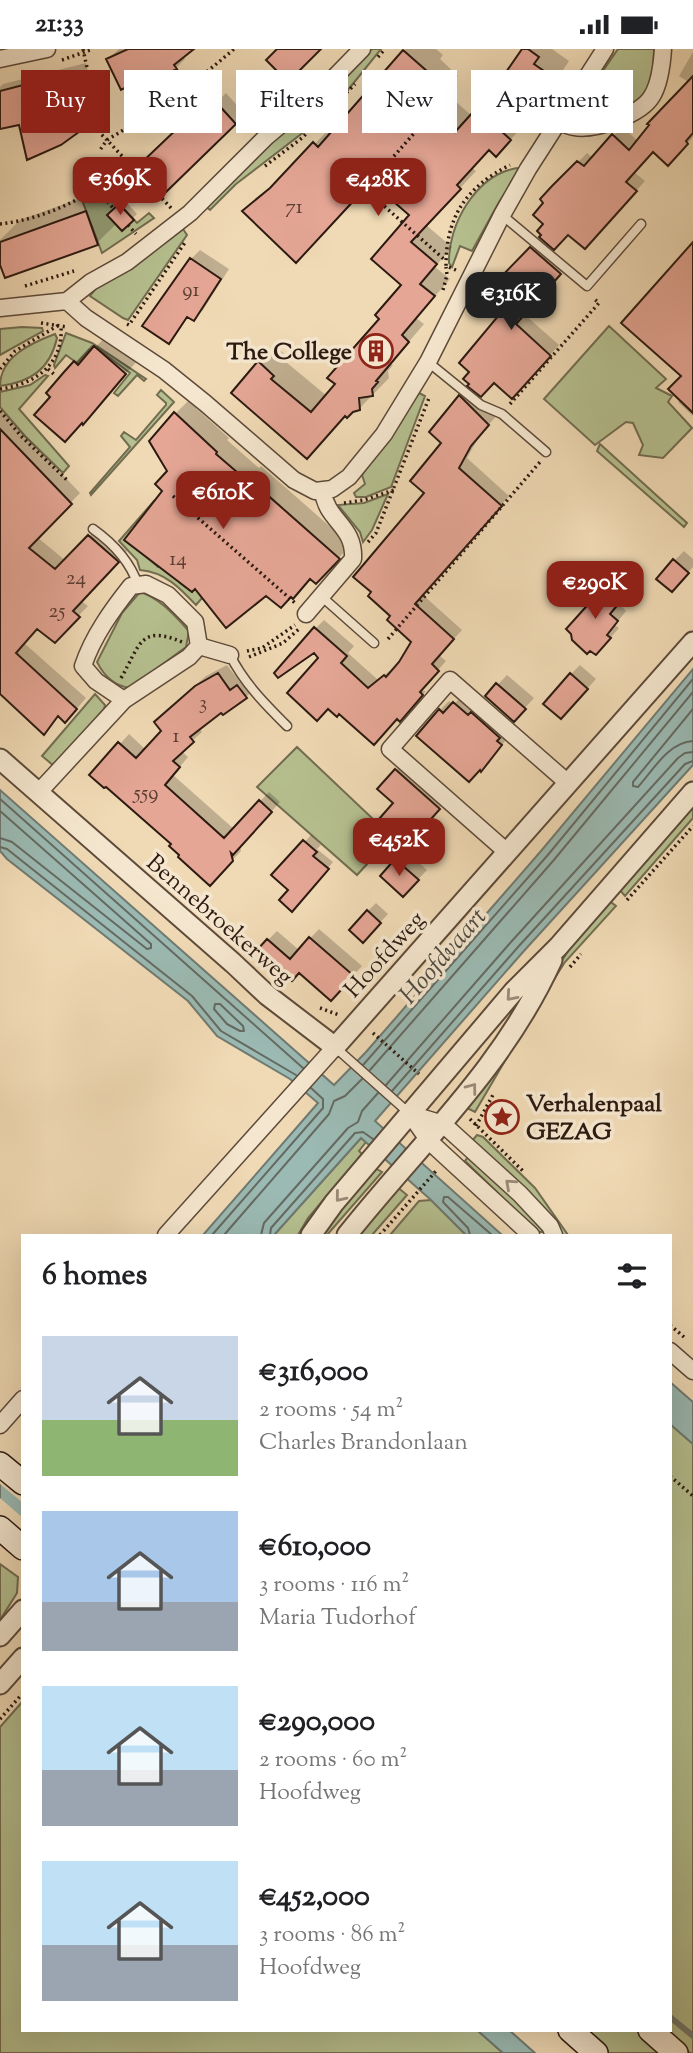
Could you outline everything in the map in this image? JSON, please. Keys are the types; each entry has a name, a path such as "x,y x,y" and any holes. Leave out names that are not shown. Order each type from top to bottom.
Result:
{"main road":[{"path":"0,1464 21,1481"},
{"path":"0,1528 20,1546"},
{"path":"572,2032 596,2053"},
{"path":"652,2032 676,2053"}],"street":[{"path":"0,59 47,49"},
{"path":"0,308 67,301 91,282 127,262 190,213 266,137 321,91 362,49"},
{"path":"592,70 605,49"},
{"path":"633,114 643,108 653,95 663,49"},
{"path":"324,497 349,477 384,434 428,362 502,215 552,133"},
{"path":"67,301 86,318 164,370 303,487 324,497 350,536 354,549 353,559 306,614"},
{"path":"117,695 96,681 83,666 90,645 131,586 146,584 168,595 195,622 199,646"},
{"name":"Hoofdweg","path":"167,1234 317,1068 340,1051 507,852 693,642"},
{"path":"199,646 229,655"},
{"path":"38,793 117,695 189,657 199,646"},
{"path":"507,852 390,749 450,680 568,783"},
{"name":"Bennebroekerweg","path":"0,759 267,995 340,1051"},
{"path":"313,1234 334,1203 395,1132 406,1110 514,991 558,947 693,792"},
{"path":"348,1234 443,1124 511,1033 545,976 558,947"},
{"name":"Bennebroekerweg","path":"406,1110 443,1124 520,1194 550,1226 554,1234"},
{"name":"Bennebroekerweg","path":"406,1110 423,1147 530,1234"},
{"path":"672,1353 693,1371"},
{"path":"0,1425 21,1401"},
{"path":"0,1636 21,1612"},
{"path":"0,1684 21,1660"}],"lane":[{"path":"502,215 587,286 641,224"},
{"path":"428,362 481,405 502,414 546,452"},
{"path":"93,529 122,554 138,585"},
{"path":"321,596 374,643"},
{"path":"229,655 255,693 287,726"},
{"name":"Bennebroekerweg","path":"340,1051 406,1110"}],"path":[{"path":"83,49 101,134 171,208 178,202"},
{"path":"100,151 107,140 201,78 234,49"},
{"path":"372,65 385,49"},
{"path":"264,166 302,138 358,81"},
{"path":"413,133 365,189 446,261"},
{"path":"0,224 56,209 114,177 127,161"},
{"path":"471,276 446,266 449,233 463,201 494,174 509,165 519,163 528,169"},
{"path":"94,186 114,209"},
{"path":"121,320 129,325 192,233"},
{"path":"24,286 82,267"},
{"path":"502,414 599,303 590,295 587,286"},
{"path":"0,369 15,351 61,324 62,334 58,349 48,369 33,380 16,387 0,389"},
{"path":"48,369 56,376"},
{"path":"354,549 366,544 376,533 430,395 415,384"},
{"path":"0,411 21,436 68,481"},
{"path":"374,643 380,648 546,452"},
{"path":"324,497 354,502 394,490"},
{"path":"173,496 306,614 308,621 283,643 249,657"},
{"path":"229,655 262,648 291,629 306,614"},
{"path":"117,695 118,683 140,642 152,635 163,633 199,646"},
{"path":"623,904 693,826"},
{"path":"569,968 584,949"},
{"path":"368,1029 424,1078"},
{"path":"462,1141 476,1125 495,1091"},
{"path":"381,1234 443,1163"},
{"path":"672,1478 693,1496"},
{"path":"0,1719 21,1695"}],"green space":[{"path":"372,49 381,49 348,90 348,75"},
{"path":"618,49 654,49 653,76 644,97 633,104 633,70 604,70"},
{"path":"282,133 302,133 236,184 210,210 205,206"},
{"path":"517,168 520,170 472,251 460,246 452,267 449,263 453,233 467,203 489,180 502,172"},
{"path":"103,187 137,223 149,213 154,218 102,253 82,200"},
{"path":"183,229 187,235 128,320 90,296 98,286 138,263"},
{"path":"609,326 666,379 656,388 672,396 668,402 692,428 663,458 639,455 643,445 633,423 626,422 595,445 544,399"},
{"path":"42,328 43,331 0,355 0,329"},
{"path":"66,333 92,343 146,379 144,381 137,375 118,396 114,393 130,373 93,345 77,363 66,355 55,368"},
{"path":"55,334 57,338 50,358 38,372 21,381 0,386 1,376 11,359 27,347"},
{"path":"45,375 48,376 19,409 69,466 63,473 0,407 0,392 30,385"},
{"path":"161,390 174,402 91,495 130,447 121,436 124,432 136,440 166,405 157,395"},
{"path":"419,393 425,396 391,487 366,497 356,497 354,493 365,484 362,475"},
{"path":"600,444 687,523 684,527 597,451"},
{"path":"388,494 372,530 363,542 360,532 338,505 364,503"},
{"path":"154,501 180,523 175,528 148,508 126,539 192,592 200,582 238,557 196,605 164,577 140,570 137,560 119,541"},
{"path":"140,592 161,603 189,631 186,647 130,688 110,679 97,662 122,613"},
{"path":"95,694 105,705 104,709 54,766 42,756"},
{"path":"297,747 392,837 357,875 257,787"},
{"path":"693,804 693,818 625,896 619,889"},
{"path":"608,900 616,906 565,962 475,1112 467,1108 570,948"},
{"path":"477,1135 483,1137 535,1188 567,1234 562,1234 472,1141"},
{"path":"361,1138 366,1142 359,1151 362,1154 308,1218 299,1234 275,1234"},
{"path":"469,1156 498,1180 544,1229 542,1232 538,1232 465,1161"},
{"path":"373,1167 382,1172 328,1234 319,1234"},
{"path":"396,1186 407,1195 373,1234 355,1234"},
{"path":"431,1200 465,1234 391,1234 419,1201"},
{"path":"672,1426 693,1444 693,2053 665,2032 672,2032"},
{"path":"0,1564 18,1577 17,1593 0,1620"},
{"path":"21,1703 21,2032 479,2032 503,2053 0,2053 0,1727"},
{"path":"586,2032 649,2032 674,2053 604,2053"}],"water":[{"path":"693,669 693,765 523,952 375,1121 501,1234 465,1234 361,1138 275,1234 204,1234 318,1103 290,1079 217,1036 188,1001 7,859 0,851 0,790 334,1085 366,1052 541,851"},
{"path":"672,1384 693,1402 693,1444 672,1426"},
{"path":"21,1444 21,1523 0,1546 0,1468"},
{"path":"479,2032 511,2032 535,2053 503,2053"}],"pier":[{"path":"21,1441 21,1501 0,1484 0,1463"},
{"path":"0,1498 21,1516 21,1528 0,1550"}],"building":[{"path":"128,49 194,49 174,65 177,69 175,70 124,70 124,88 121,90 106,59"},
{"path":"277,49 321,49 300,70 276,70 266,60"},
{"path":"522,49 528,49 539,57 534,64 543,70 507,70"},
{"path":"403,50 426,70 385,70"},
{"path":"693,76 693,133 686,141 688,144 668,166 653,152 626,182 637,191 585,249 568,235 554,250 539,237 541,235 537,231 543,224 533,215 543,203 540,199 552,186 577,161 584,166 612,134 629,150 649,125 647,124"},
{"path":"21,86 21,133 78,133 61,145 27,160 19,125 0,129 0,91"},
{"path":"362,97 362,133 457,133 471,114 471,133 503,133 511,140 496,157 489,150 457,185 461,189 411,242 437,264 420,284 435,296 402,335 409,342 376,381 378,382 372,389 373,396 359,398 360,410 347,418 345,416 307,459 231,393 258,361 274,376 271,379 311,412 335,384 327,378 379,319 375,315 401,285 371,259 409,215 371,182 296,263 242,211 270,188 313,142 318,147 330,133 348,133 348,113"},
{"path":"222,109 236,124 165,193 139,165 173,133 222,133"},
{"path":"119,204 134,220 122,231 107,215"},
{"path":"86,211 98,245 5,278 0,265 0,242"},
{"path":"693,242 693,413 668,389 681,376 621,323"},
{"path":"530,247 561,274 516,324 551,356 512,399 494,383 481,397 467,386 469,384 463,379 469,372 459,363 514,297 497,281"},
{"path":"190,258 221,279 194,321 187,317 169,344 142,326"},
{"path":"94,346 126,374 65,442 34,415 50,397 46,393 64,372 74,361 78,365"},
{"path":"459,395 489,425 471,446 459,468 502,506 415,604 454,639 432,664 439,671 420,692 423,695 400,722 397,719 374,745 339,714 337,717 328,709 317,721 287,693 318,658 314,653 278,678 274,673 314,627 347,656 341,663 368,688 384,675 386,677 399,662 411,642 387,620 390,616 368,596 371,592 353,577 424,493 410,481 441,443 429,432"},
{"path":"174,412 217,452 216,454 245,479 247,477 340,559 316,584 310,579 293,599 291,597 281,608 266,596 226,628 195,589 192,592 124,540 162,491 155,484 167,471 149,441"},
{"path":"0,429 72,504 29,548 55,569 88,535 119,562 73,611 80,617 55,643 37,629 16,653 77,709 65,723 58,716 44,735 0,694"},
{"path":"673,559 689,573 672,592 656,579"},
{"path":"598,581 621,601 610,614 618,621 607,635 611,638 596,655 590,651 587,654 572,640 566,629 593,599 587,593"},
{"path":"218,673 230,690 237,685 247,698 223,715 221,713 190,737 194,742 173,761 180,767 165,785 224,838 259,800 272,812 233,855 231,853 233,861 210,886 178,857 169,846 171,844 89,775 118,742 136,758 161,731 154,722 195,686"},
{"path":"570,673 588,689 561,719 543,704"},
{"path":"496,683 526,709 514,722 485,696"},
{"path":"453,702 468,715 471,712 500,738 497,741 502,745 481,772 480,770 469,782 416,736 439,709 443,713"},
{"path":"395,769 440,809 416,833 401,820 392,830 379,819 393,803 377,789"},
{"path":"303,840 317,852 313,856 329,869 292,912 279,900 288,890 271,875"},
{"path":"395,859 419,880 403,897 380,876"},
{"path":"367,910 381,923 363,943 349,930"},
{"path":"309,937 354,976 331,1001 299,973 292,981 257,950 267,939 290,959"}],"waterway":[{"path":"672,2019 693,2036"}],"place":[{"name":"The College","path":"376,351"},
{"name":"Verhalenpaal GEZAG","path":"502,1117"}],"water label":[{"name":"Hoofdvaart","path":"442,955"}]}
